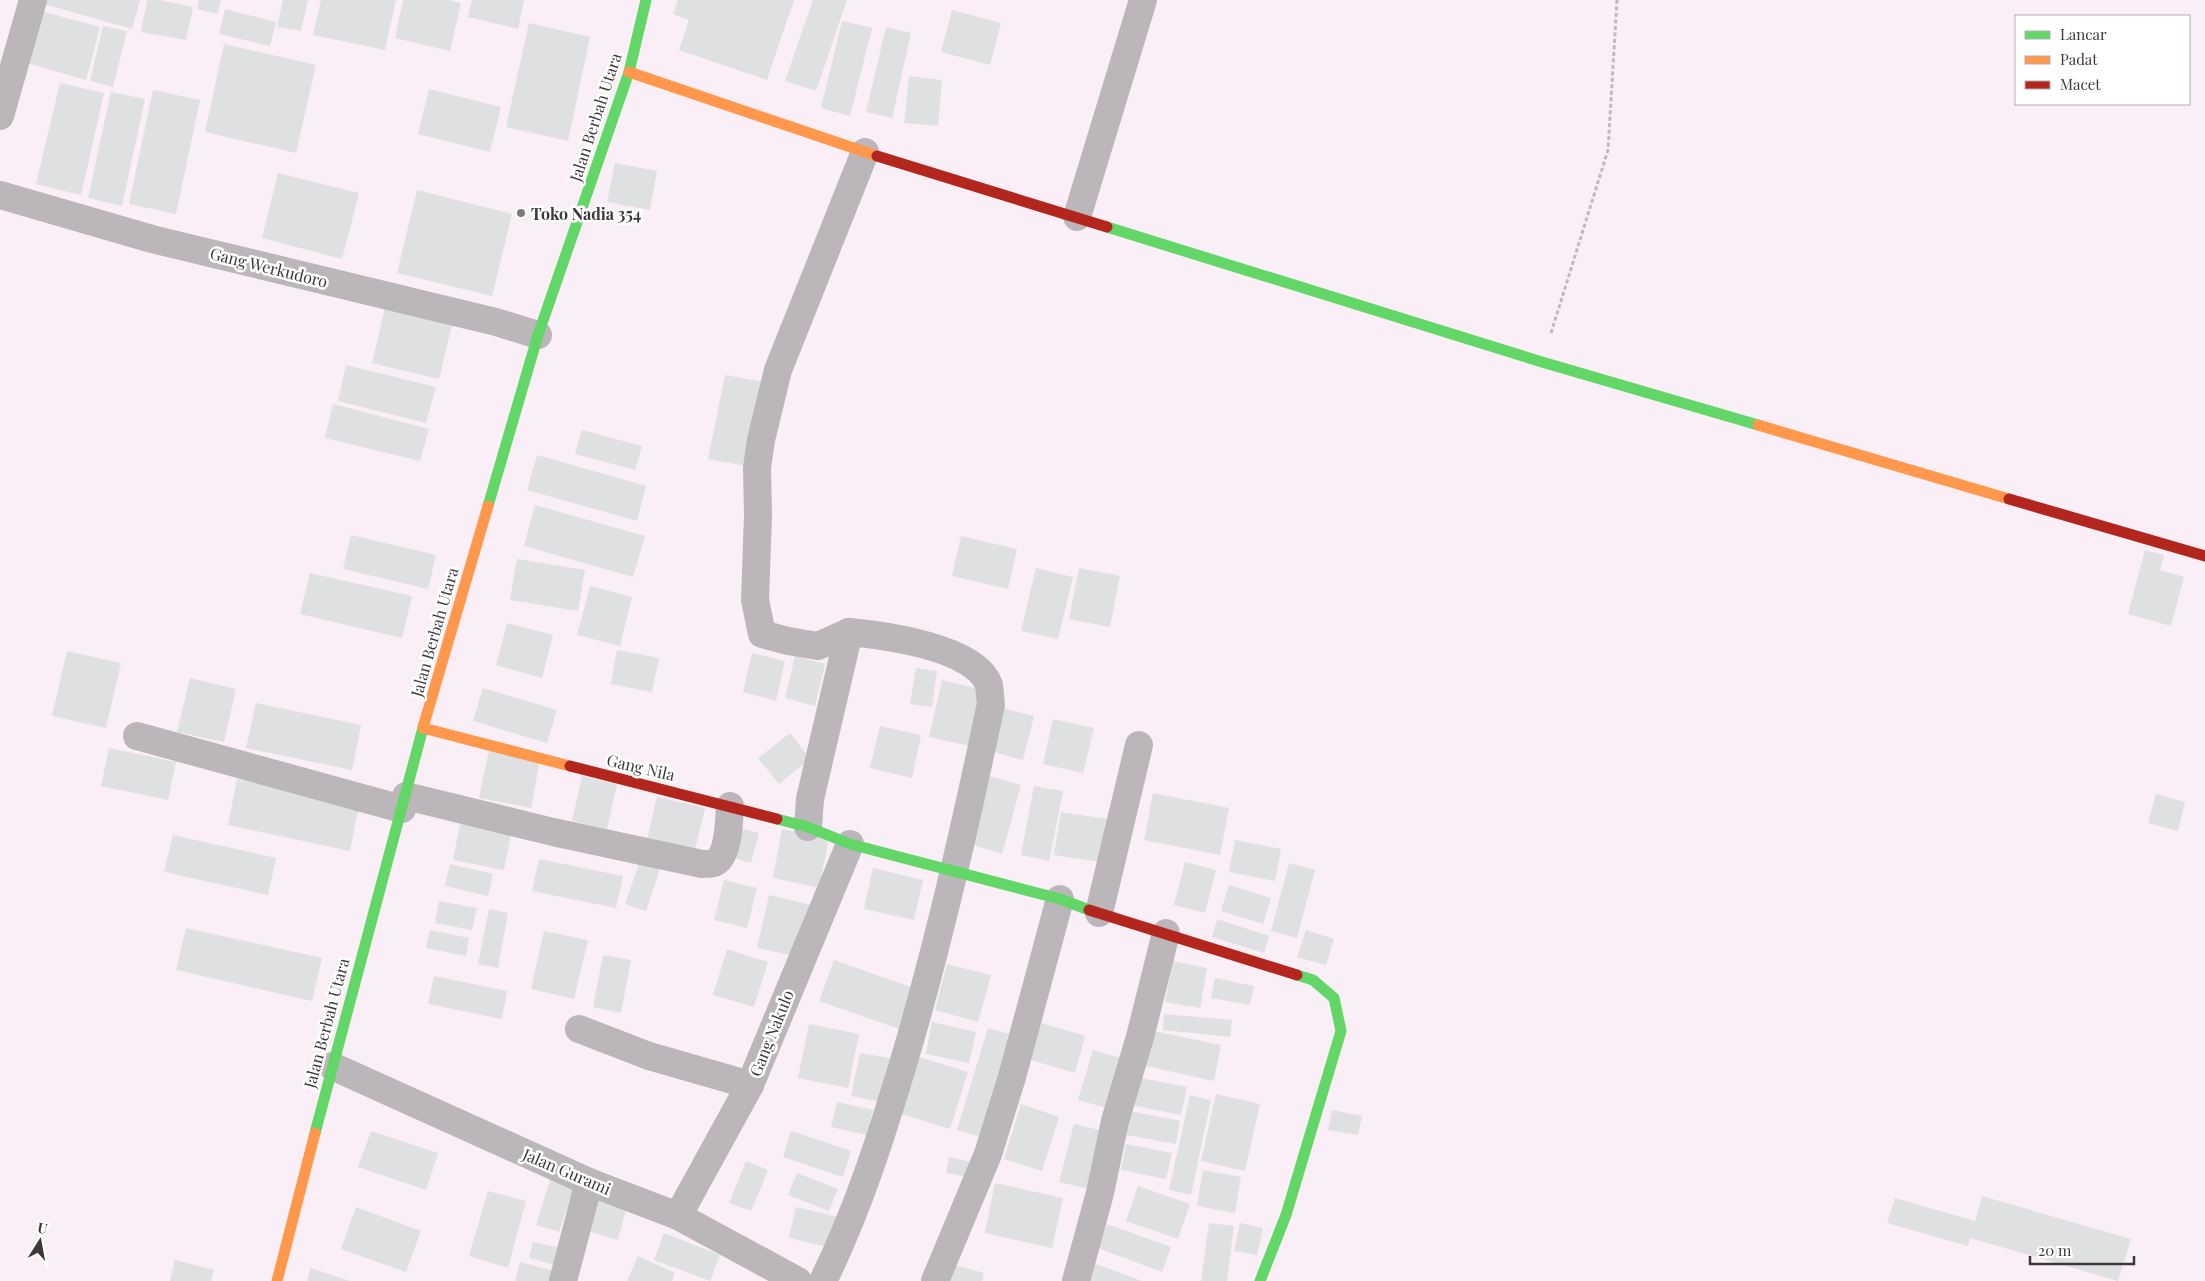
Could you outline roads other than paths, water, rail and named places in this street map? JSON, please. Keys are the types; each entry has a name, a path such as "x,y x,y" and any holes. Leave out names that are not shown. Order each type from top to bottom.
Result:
{"street":[{"path":"0,116 33,0"},
{"name":"Jalan Berbah Utara","path":"277,1281 332,1066 423,728 538,335 629,72 646,0"},
{"path":"1077,217 1143,0"},
{"path":"629,72 864,152 1542,362 2205,556"},
{"path":"823,1281 873,1164 932,967 955,872 991,704 988,683 976,669 963,659 940,649 887,635 849,632 818,646 762,634 755,600 758,515 757,468 761,440 778,370 864,152"},
{"name":"Gang Werkudoro","path":"0,195 152,239 496,322 538,335"},
{"path":"808,827 810,799 849,632"},
{"name":"Gang Nila","path":"423,728 730,806 808,827 850,844 1060,898 1099,913 1313,980 1334,998 1341,1031 1286,1215 1260,1281"},
{"path":"138,736 404,802 702,864 715,862 721,856 726,843 730,806"},
{"path":"1099,913 1139,746"},
{"name":"Gang Nakulo","path":"678,1216 750,1085 850,844"},
{"path":"935,1281 988,1154 1012,1078 1060,898"},
{"path":"1076,1281 1100,1193 1114,1121 1140,1037 1166,933"},
{"path":"579,1029 649,1056 750,1085"},
{"name":"Jalan Gurami","path":"332,1066 589,1182 678,1216 798,1281"},
{"path":"563,1281 589,1182"}],"place":[{"name":"Toko Nadia 354","path":"521,213"}]}
